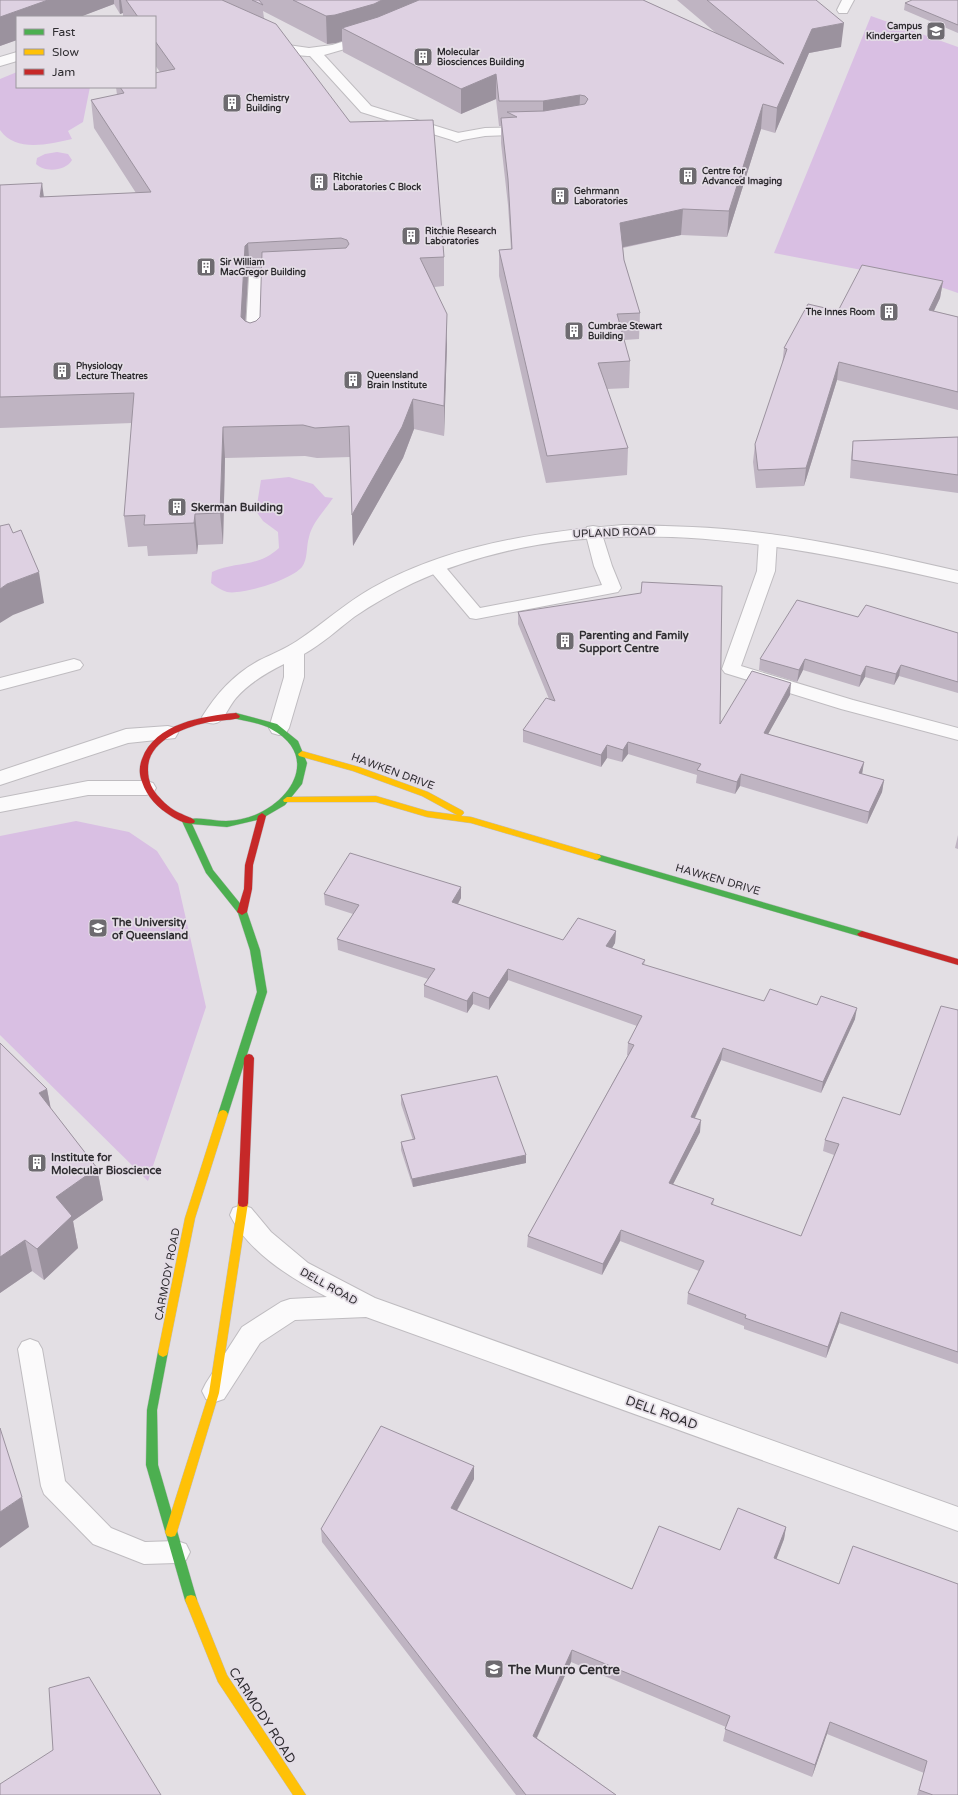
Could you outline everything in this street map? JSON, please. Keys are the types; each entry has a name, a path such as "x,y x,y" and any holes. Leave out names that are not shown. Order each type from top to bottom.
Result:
{"main road":[{"path":"236,716 259,720 279,728 294,740 302,754 304,770 299,785 287,800 262,816 236,822 210,824 185,819 163,808 154,801 146,788 142,774 146,759 154,746 168,733 188,723 212,717 236,716"},
{"name":"HAWKEN DRIVE","path":"302,754 356,769 425,794 471,820"},
{"name":"HAWKEN DRIVE","path":"287,800 376,799 427,814 471,820 958,962"},
{"path":"242,912 248,890 249,865 262,816"},
{"name":"CARMODY ROAD","path":"185,819 209,871 242,912 255,950 262,992 190,1218 152,1410 152,1465 193,1608 222,1678 300,1795"},
{"name":"CARMODY ROAD","path":"174,1542 214,1393 242,1215 251,1026"}],"street":[{"path":"256,35 285,49 314,52 331,51 381,34"},
{"path":"314,52 366,109 457,137"},
{"path":"0,62 16,56"},
{"name":"UPLAND ROAD","path":"212,717 227,695 253,673 294,652 352,609 388,588 469,554 549,536 593,531 678,530 768,539 864,555 958,577"},
{"path":"279,728 294,676 294,652"},
{"path":"0,778 126,736 168,733"},
{"path":"0,805 88,788 146,788"},
{"name":"DELL ROAD","path":"242,1215 262,1239 299,1270 366,1306 958,1519"},
{"name":"DELL ROAD","path":"214,1393 251,1336 290,1310 366,1306"}],"lane":[{"path":"457,137 485,132 543,131"},
{"path":"253,347 256,276 305,274"},
{"path":"436,567 476,614 612,588 603,566 593,531"},
{"path":"768,539 766,571 731,669 848,706 958,734"},
{"path":"0,684 74,665"},
{"path":"30,1348 53,1486 102,1536 144,1553 174,1542"}],"shaded area":[{"path":"871,16 958,47 958,293 929,283 774,253"},
{"path":"16,72 16,88 90,88 83,122 68,131 72,139 33,145 15,142 7,137 0,130 0,79"},
{"path":"57,152 68,154 72,160 65,167 55,170 45,169 36,164 37,158 45,154"},
{"path":"289,477 313,484 325,497 333,498 316,522 311,532 306,557 302,567 288,577 266,586 244,591 227,592 211,583 212,572 230,566 263,559 279,548 278,532 263,521 256,511 261,480"},
{"path":"76,821 129,832 157,851 178,884 206,1007 148,1181 0,1035 0,836"}],"building":[{"path":"0,0 48,0 0,17"},
{"path":"126,0 222,0 276,24 350,122 433,120 444,257 420,258 447,314 444,406 413,399 402,427 352,515 349,426 315,428 303,425 223,427 220,513 195,514 194,523 144,525 145,515 124,516 134,393 0,397 0,185 42,183 40,197 151,192 91,100 124,93 121,88 156,88 156,73 175,69 156,42 156,16 137,16","holes":["341,238 347,240 349,244 346,248 262,252 260,317 256,321 250,323 241,317 245,246 248,243"]},
{"path":"252,0 259,0 263,5"},
{"path":"293,0 382,0 374,4 335,15 326,16"},
{"path":"419,0 643,0 784,64 707,0 816,0 844,23 812,29 777,108 763,104 729,211 683,209 620,223 624,260 640,313 617,314 630,361 598,363 628,448 547,456 499,250 512,249 508,179 501,118 517,117 507,112 544,111 585,104 588,99 585,96 580,95 543,101 499,101 496,74 461,89 342,28 378,17"},
{"path":"912,0 958,0 958,25 905,3"},
{"path":"862,265 943,281 929,310 958,317 958,392 839,362 806,468 758,470 755,444 787,349 784,348 808,304 838,311"},
{"path":"958,437 958,475 852,460 853,441"},
{"path":"9,524 13,533 21,530 39,572 7,584 0,589 0,526"},
{"path":"642,582 722,586 720,724 752,671 791,683 764,733 864,762 859,773 884,780 869,812 741,774 737,782 697,770 701,764 628,742 623,750 607,745 601,755 523,730 546,698 555,701 518,612 641,593"},
{"path":"797,600 858,617 866,605 958,633 958,682 901,665 896,674 866,666 861,676 805,659 799,670 760,659"},
{"path":"350,853 461,887 452,902 563,940 578,918 616,931 606,946 645,960 642,964 764,1001 770,989 817,1005 821,996 857,1008 823,1082 723,1048 691,1117 701,1120 669,1183 714,1199 711,1204 801,1236 839,1144 825,1140 843,1097 900,1115 941,1006 958,1010 958,1352 841,1312 828,1347 745,1318 746,1315 688,1293 704,1261 621,1230 603,1264 528,1236 634,1045 628,1043 642,1016 508,969 489,998 473,992 467,1001 424,985 435,969 337,939 359,905 324,894"},
{"name":"Institute for Molecular Bioscience","path":"0,1043 47,1089 39,1093 97,1168 56,1197 72,1216 37,1249 25,1240 0,1257"},
{"path":"497,1076 526,1155 412,1179 401,1142 415,1139 401,1095"},
{"path":"381,1426 474,1466 451,1508 632,1589 659,1526 720,1550 738,1508 786,1527 774,1558 839,1584 853,1546 958,1584 958,1795 933,1795 919,1790 927,1761 830,1722 815,1765 725,1729 730,1716 572,1650 533,1736 616,1795 526,1795 321,1529"},
{"path":"0,1428 22,1497 0,1512"},
{"path":"89,1677 161,1795 0,1795 0,1784 53,1750 49,1688"}],"traffic: fast":[{"path":"191,821 227,824 258,817 282,803 298,784 303,763 295,743 274,726 236,716"},
{"path":"185,819 209,871 242,912 255,950 262,992 223,1114"},
{"path":"597,857 862,934"},
{"path":"163,1352 152,1410 152,1465 191,1600"}],"traffic: slow":[{"path":"302,754 356,769 425,794 460,813"},
{"path":"287,800 376,799 427,814 471,820 597,857"},
{"path":"163,1352 190,1218 223,1114"},
{"path":"171,1532 214,1393 243,1203"},
{"path":"191,1600 222,1678 300,1795"}],"traffic: jam":[{"path":"191,821 166,809 156,800 148,789 144,777 143,765 148,753 158,741 185,726 195,722 215,718 236,716"},
{"path":"242,912 248,889 249,865 262,816"},
{"path":"862,934 958,962"},
{"path":"243,1203 249,1058"}],"place":[{"name":"Campus Kindergarten","path":"936,31"},
{"name":"Molecular Biosciences Building","path":"423,57"},
{"name":"Chemistry Building","path":"232,103"},
{"name":"Centre for Advanced Imaging","path":"688,176"},
{"name":"Ritchie Laboratories C Block","path":"319,182"},
{"name":"Gehrmann Laboratories","path":"560,196"},
{"name":"Ritchie Research Laboratories","path":"411,236"},
{"name":"Sir William MacGregor Building","path":"206,267"},
{"name":"The Innes Room","path":"889,312"},
{"name":"Cumbrae Stewart Building","path":"574,331"},
{"name":"Physiology Lecture Theatres","path":"62,371"},
{"name":"Queensland Brain Institute","path":"353,380"},
{"name":"Skerman Building","path":"177,507"},
{"name":"Parenting and Family Support Centre","path":"565,641"},
{"name":"The University of Queensland","path":"98,928"},
{"name":"Institute for Molecular Bioscience","path":"37,1163"},
{"name":"The Munro Centre","path":"494,1669"}]}
